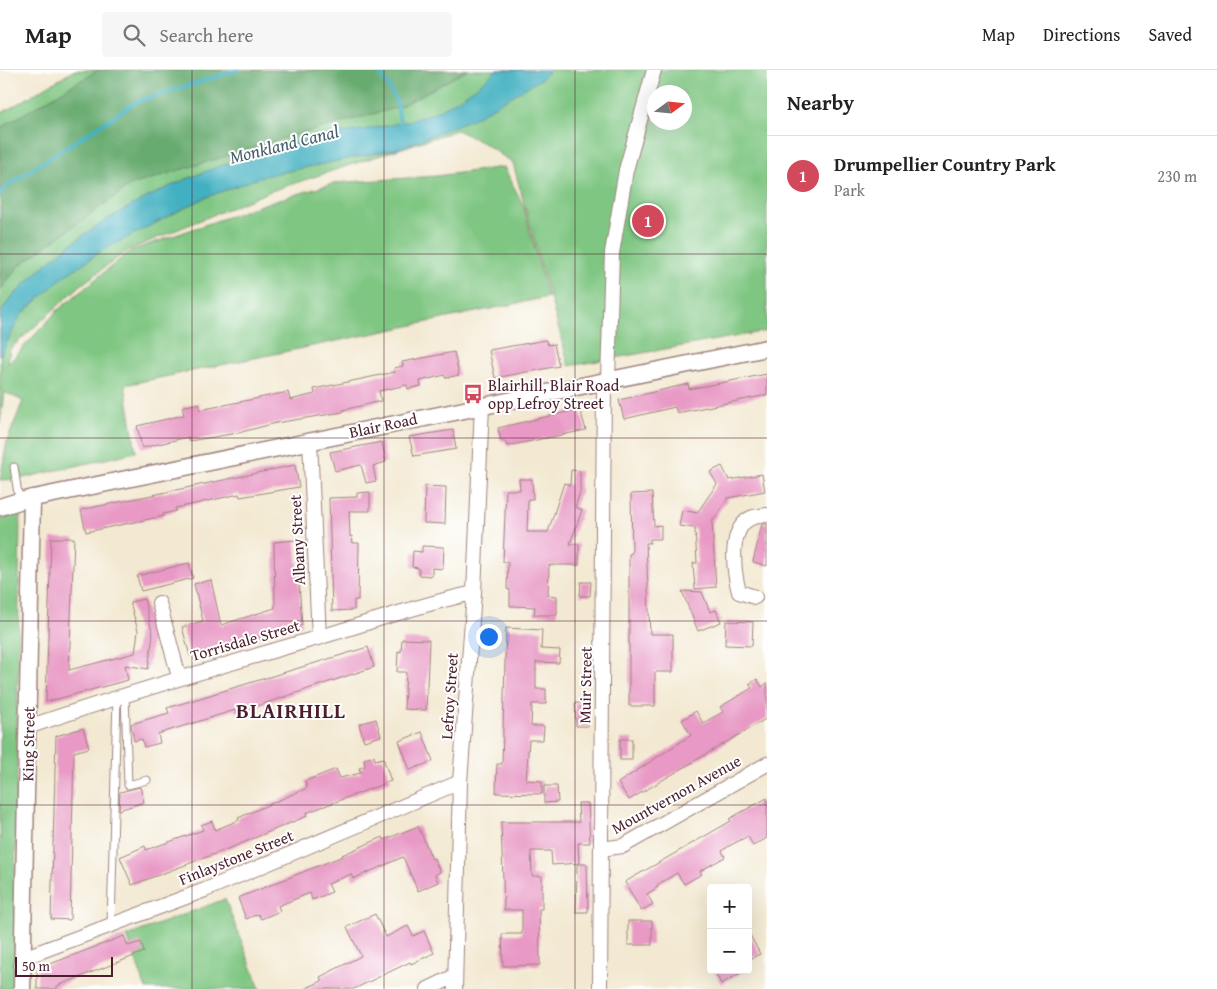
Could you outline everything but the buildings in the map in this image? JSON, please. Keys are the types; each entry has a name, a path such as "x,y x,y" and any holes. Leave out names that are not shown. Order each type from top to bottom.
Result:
{"street":[{"name":"Muir Street","path":"600,989 606,380 612,253 626,170 654,70"},
{"name":"Blair Road","path":"0,507 482,405 767,348"},
{"name":"Lefroy Street","path":"455,983 460,782 474,593 482,405"},
{"name":"Albany Street","path":"310,441 319,638"},
{"name":"King Street","path":"22,989 28,728 26,500"},
{"path":"755,597 739,592 736,539 745,522 752,518 767,515"},
{"name":"Torrisdale Street","path":"28,728 121,695 179,677 319,638 437,601 474,593"},
{"path":"159,602 179,677"},
{"name":"Mountvernon Avenue","path":"601,849 623,846 767,764"},
{"name":"Finlaystone Street","path":"23,958 214,886 460,782"},
{"path":"428,989 455,983"}],"lane":[{"path":"14,467 26,500"},
{"path":"121,695 128,785 147,780"},
{"path":"111,926 111,879 121,695"}],"green space":[{"path":"75,70 767,70 767,331 569,366 513,163 485,144 457,130 271,191 128,250 81,285 10,349 8,364 58,310 130,251 270,202 335,183 436,176 504,167 523,205 548,297 125,385 136,452 19,479 0,480 7,441 23,401 4,392 0,423 0,114"},
{"path":"98,70 468,70 399,107 288,137 131,185 19,266 0,290 0,128"},
{"path":"20,512 14,989 0,989 0,520"},
{"path":"225,899 260,989 146,989 127,936"}],"water":[{"path":"496,70 550,70 541,79 474,118 401,148 264,176 204,198 103,250 63,277 21,315 0,356 1,314 9,301 55,257 85,234 117,214 185,180 257,154 308,139 386,126 426,116 459,99"}],"waterway":[{"path":"0,194 8,185 136,102 238,70"},
{"path":"376,70 388,85 398,105"},
{"path":"397,105 401,127"}],"place":[{"name":"Drumpellier Country Park","path":"648,221"},
{"name":"Blairhill, Blair Road opp Lefroy Street","path":"473,394"}],"district":[{"name":"BLAIRHILL","path":"291,710"}],"water label":[{"name":"Monkland Canal","path":"284,144"}]}
